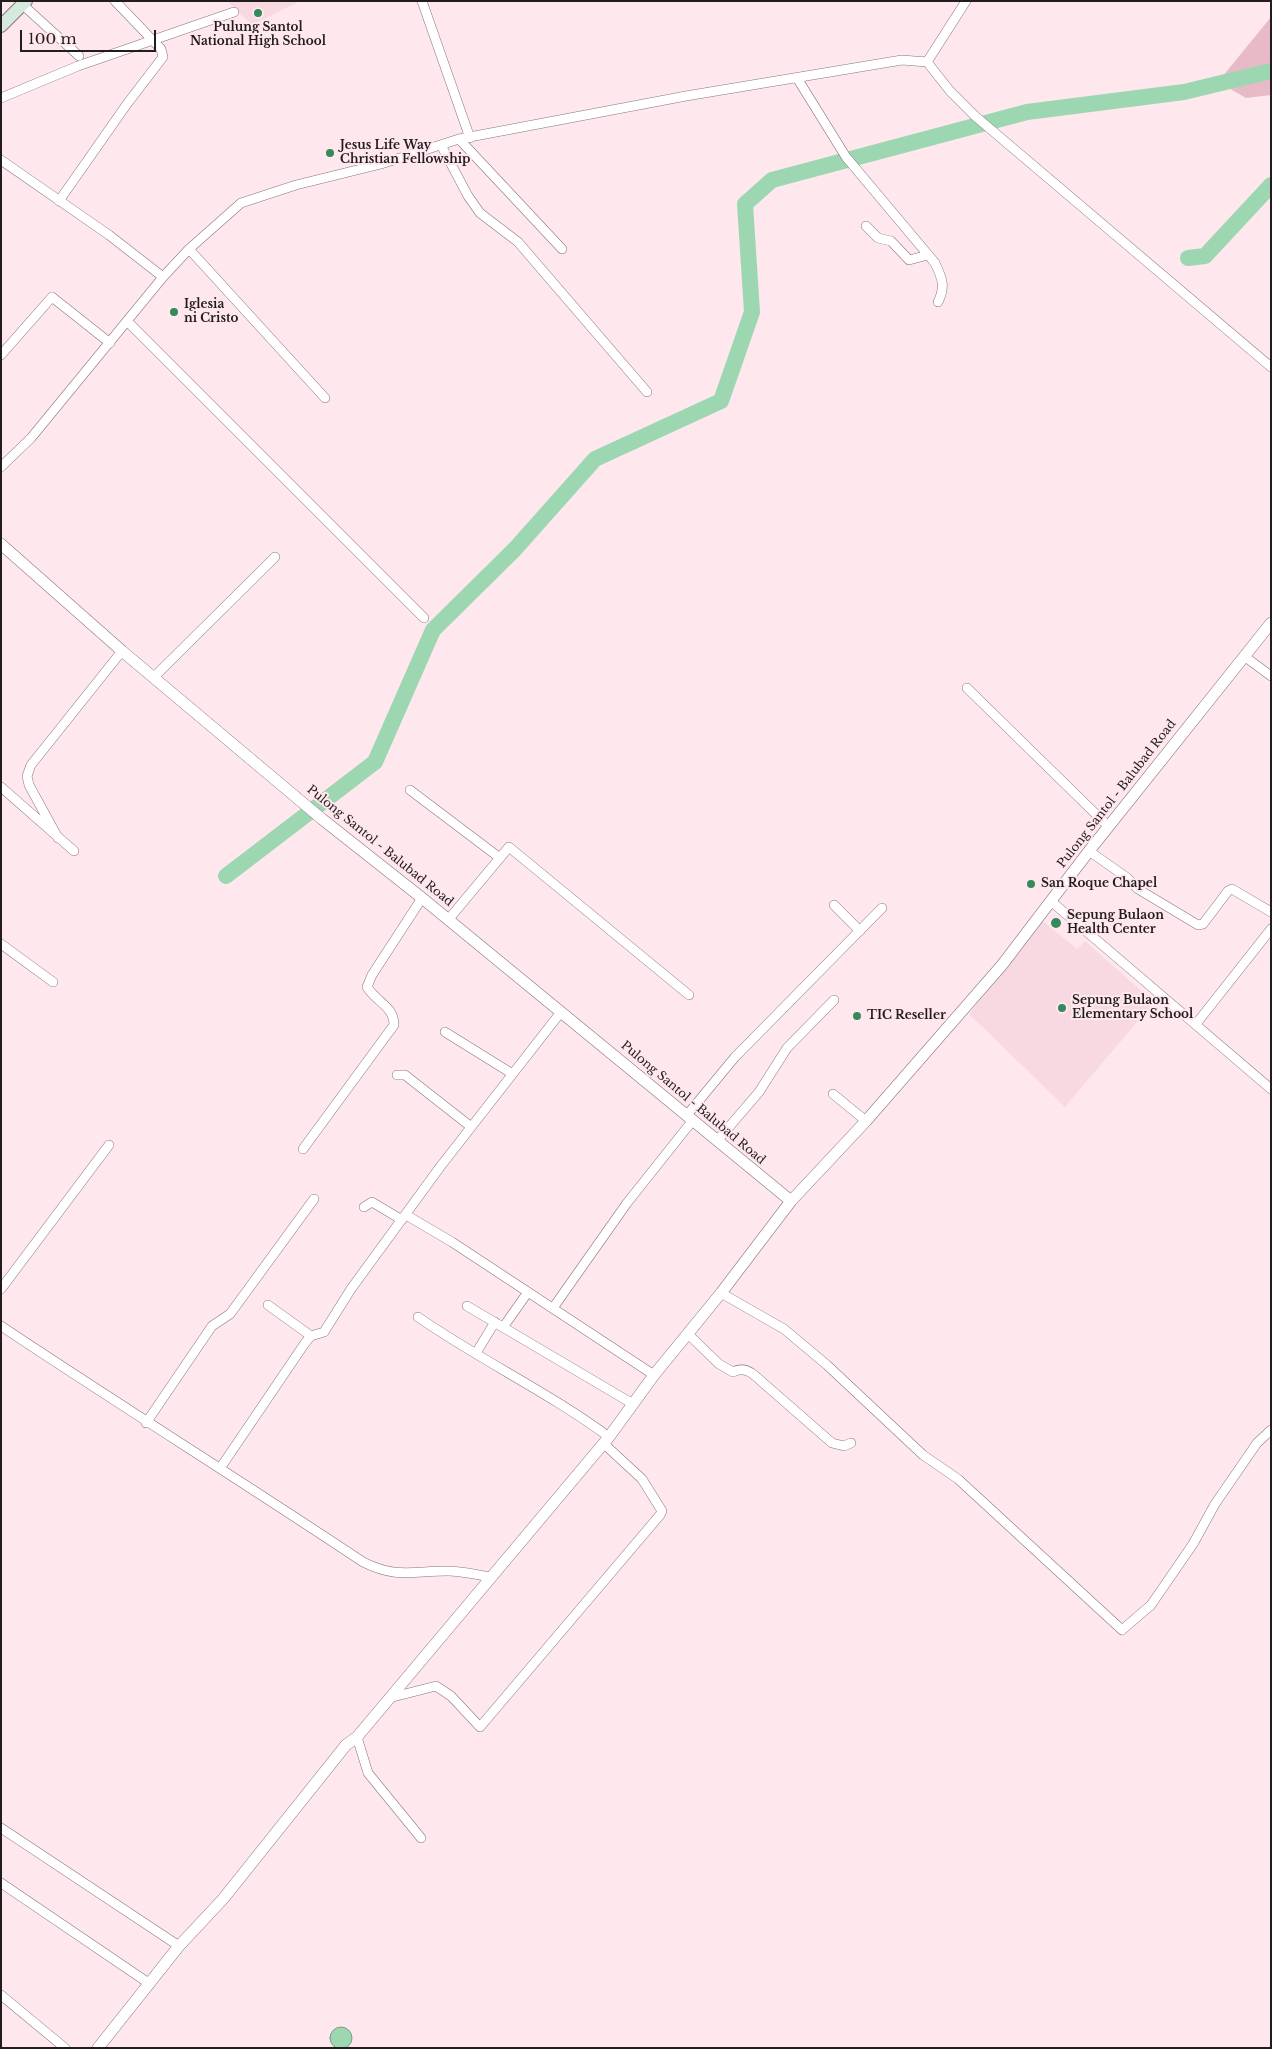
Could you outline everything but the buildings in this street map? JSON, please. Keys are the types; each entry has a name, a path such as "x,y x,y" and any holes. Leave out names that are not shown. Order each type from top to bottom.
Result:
{"main road":[{"path":"1,26 24,3"}],"street":[{"path":"58,201 163,57 160,49 114,1"},
{"path":"422,1 470,138"},
{"path":"927,62 966,1"},
{"path":"24,3 79,56"},
{"path":"1,98 78,66 234,12"},
{"path":"1,467 31,438 163,277 189,249 241,203 296,185 381,164 458,139 686,96 902,60 927,62 950,91 975,116 1271,367"},
{"path":"797,78 848,159 928,255 943,282 943,291 938,302"},
{"path":"458,139 562,249"},
{"path":"441,145 468,196 480,213 518,242 646,392"},
{"path":"1,160 163,277"},
{"path":"866,226 878,238 891,241 909,260 928,255"},
{"path":"189,249 325,398"},
{"path":"1,355 52,297 110,343"},
{"path":"128,321 424,618"},
{"name":"Pulong Santol - Balubad Road","path":"1,544 154,678 322,818 791,1201 866,1121 1002,965 1052,902 1108,826 1271,623"},
{"path":"154,678 275,557"},
{"path":"58,838 29,785 27,776 29,770 36,758 122,650"},
{"path":"1244,656 1271,676"},
{"path":"966,688 1108,826"},
{"path":"1,787 74,852"},
{"path":"410,790 500,858"},
{"path":"448,920 509,847 689,995"},
{"path":"1089,851 1126,877 1138,889 1198,925 1202,925 1228,891 1232,889 1271,912"},
{"path":"303,1149 394,1025 394,1017 390,1009 373,996 367,987 372,975 422,898"},
{"path":"1052,902 1271,1090"},
{"path":"834,905 860,931"},
{"path":"553,1308 735,1056 882,908"},
{"path":"1196,1024 1271,929"},
{"path":"1,944 54,982"},
{"path":"717,1141 759,1092 788,1048 834,1000"},
{"path":"221,1467 311,1336 324,1332 351,1289 470,1126 510,1073 561,1012"},
{"path":"444,1032 510,1073"},
{"path":"397,1075 405,1075 470,1126"},
{"path":"833,1094 866,1121"},
{"path":"1,1289 109,1145"},
{"path":"146,1423 212,1326 230,1314 314,1199"},
{"path":"98,2048 179,1946 223,1899 346,1745 357,1737 606,1440 654,1375 721,1293 791,1201"},
{"path":"364,1207 372,1202 452,1242 654,1375"},
{"path":"476,1353 528,1292"},
{"path":"721,1293 784,1329 827,1365 923,1455 958,1479 1122,1630 1151,1605 1193,1544 1225,1489 1257,1443 1271,1430"},
{"path":"268,1306 311,1336"},
{"path":"467,1306 633,1404"},
{"path":"389,1698 436,1686 451,1696 480,1727 662,1511 642,1479 606,1440 476,1353 458,1344 418,1317"},
{"path":"1,1326 146,1423 221,1467 363,1562 381,1571 402,1574 449,1571 491,1577"},
{"path":"688,1334 719,1364 733,1372 738,1369 748,1370 832,1443 844,1446 851,1443"},
{"path":"357,1737 368,1773 421,1838"},
{"path":"1,1828 179,1946"},
{"path":"1,1883 150,1984"},
{"path":"1,1995 66,2048"}],"shaded area":[{"name":"Pulung Santol National High School","path":"227,1 300,1 252,25"},
{"path":"1271,17 1271,95 1246,98 1218,82"},
{"name":"Sepung Bulaon Elementary School","path":"1043,921 1077,949 1085,941 1154,1002 1065,1107 969,1014"},
{"path":"341,2027 349,2030 352,2038 349,2046 341,2049 333,2046 330,2038 333,2030"}],"waterway":[{"path":"226,876 375,762 433,630 515,549 595,459 721,401 752,312 745,204 772,180 1027,112 1184,92 1271,71"},
{"path":"1188,258 1205,256 1271,185"}],"place":[{"name":"Pulung Santol National High School","path":"258,13"},
{"name":"Jesus Life Way Christian Fellowship","path":"330,153"},
{"name":"Iglesia ni Cristo","path":"174,312"},
{"name":"San Roque Chapel","path":"1031,884"},
{"name":"Sepung Bulaon Health Center","path":"1056,923"},
{"name":"Sepung Bulaon Elementary School","path":"1062,1008"},
{"name":"TIC Reseller","path":"857,1016"}]}
